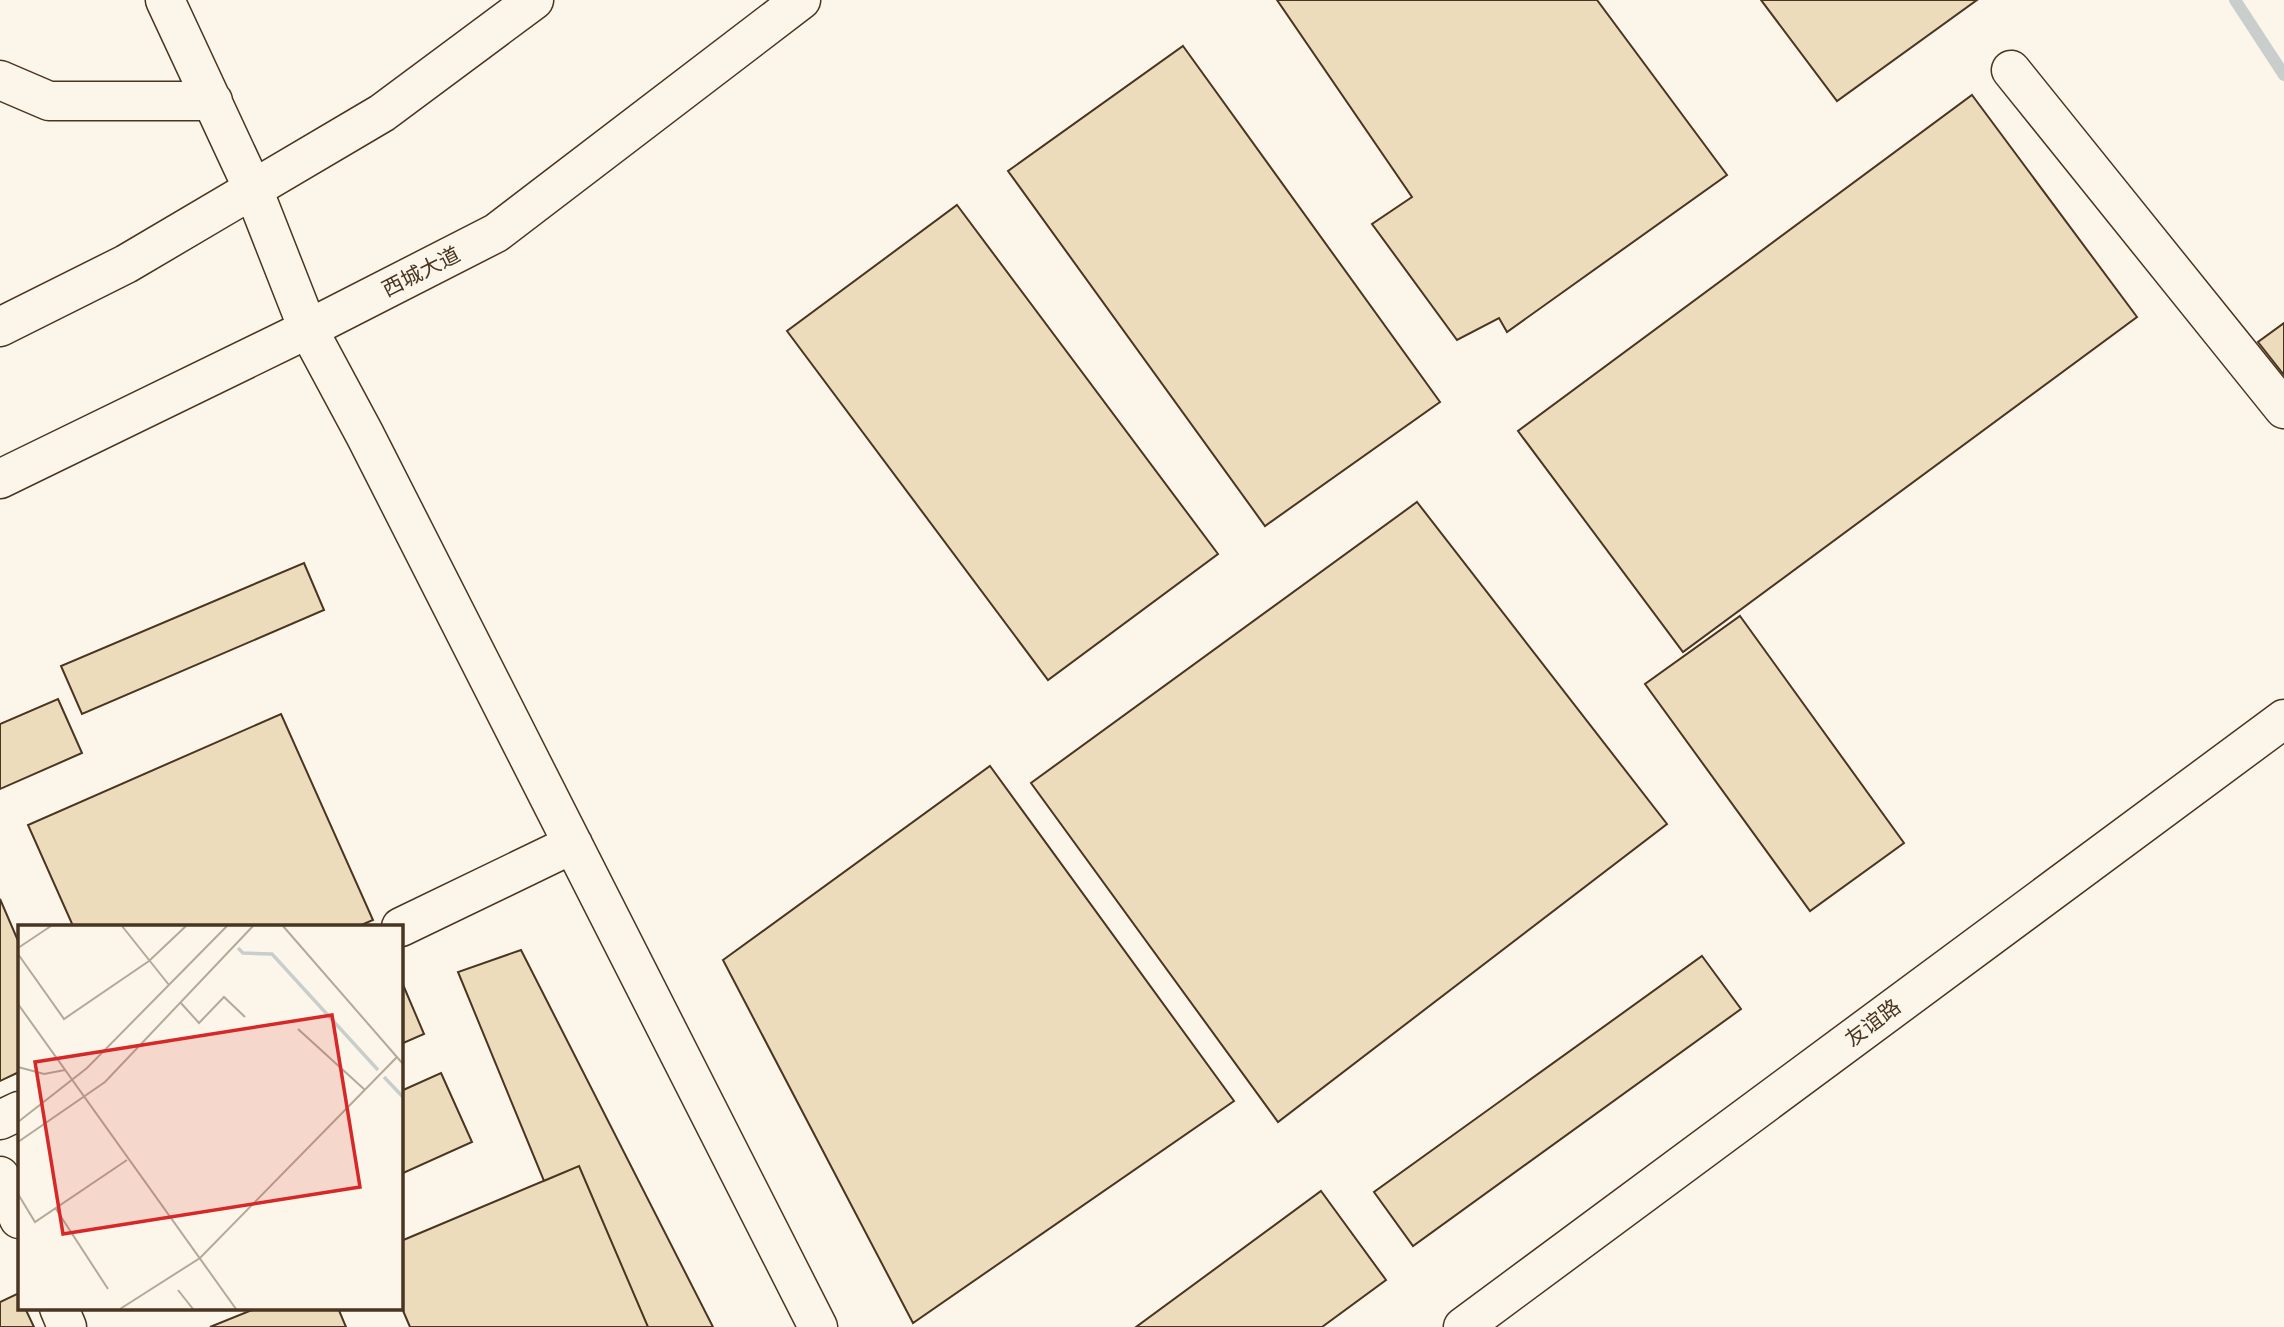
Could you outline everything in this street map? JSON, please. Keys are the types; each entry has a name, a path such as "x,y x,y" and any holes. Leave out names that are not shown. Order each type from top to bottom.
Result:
{"main road":[{"path":"165,0 253,189 308,330 365,435 818,1327"},
{"path":"0,327 126,264 382,113 534,0"},
{"name":"西城大道","path":"0,478 308,330 496,233 801,0"},
{"path":"2011,70 2284,409"},
{"path":"0,80 49,101 213,101"},
{"name":"友谊路","path":"1463,1327 2284,719"},
{"path":"402,927 573,844"},
{"path":"0,1121 18,1112"},
{"path":"0,1176 18,1217"},
{"path":"60,1310 67,1327"}],"building":[{"path":"1277,0 1597,0 1727,175 1507,332 1499,318 1457,340 1372,224 1412,197"},
{"path":"1761,0 1977,0 1837,101"},
{"path":"1183,46 1440,402 1265,526 1008,171"},
{"path":"1972,95 2137,317 1683,652 1518,431"},
{"path":"957,205 1218,554 1048,680 787,331"},
{"path":"2284,323 2284,375 2258,342"},
{"path":"1417,502 1667,824 1278,1122 1031,783"},
{"path":"304,563 324,610 82,714 61,666"},
{"path":"1740,616 1904,843 1810,911 1645,684"},
{"path":"58,699 82,753 0,789 0,724"},
{"path":"281,714 373,920 361,925 73,925 28,825"},
{"path":"990,766 1234,1101 913,1323 723,960"},
{"path":"0,899 18,941 18,1072 0,1081"},
{"path":"521,950 713,1327 648,1327 579,1166 544,1181 458,972"},
{"path":"1702,956 1741,1009 1413,1246 1374,1192"},
{"path":"402,982 424,1034 402,1044"},
{"path":"441,1073 472,1142 402,1174 402,1091"},
{"path":"579,1166 648,1327 410,1327 402,1308 402,1241"},
{"path":"1321,1191 1386,1280 1322,1327 1136,1327"},
{"path":"18,1293 18,1310 26,1310 34,1327 0,1327 0,1302"},
{"path":"252,1310 339,1310 346,1327 210,1327"}],"waterway":[{"path":"2235,0 2284,75"}]}
